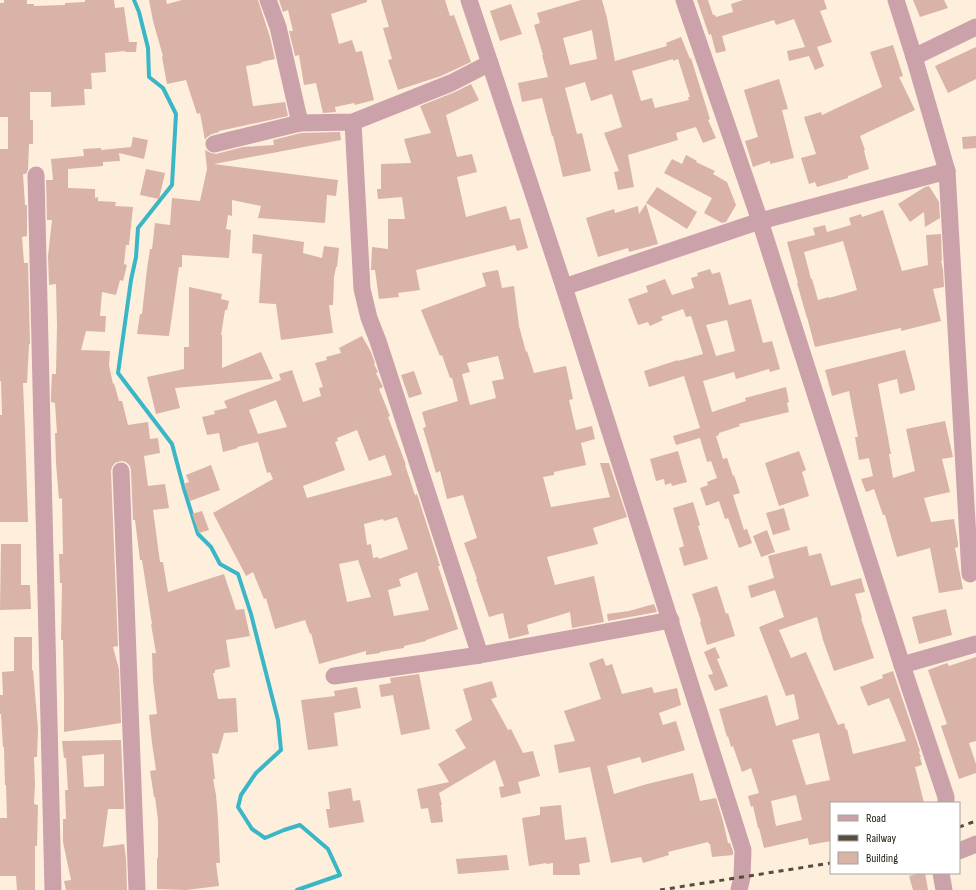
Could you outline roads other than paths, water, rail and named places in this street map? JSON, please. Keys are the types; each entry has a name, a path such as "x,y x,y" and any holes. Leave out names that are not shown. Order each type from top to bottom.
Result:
{"street":[{"path":"268,0 278,27 300,123"},
{"path":"469,0 564,287 743,850 742,877 739,890"},
{"path":"684,0 760,221 902,666 946,797 946,802"},
{"path":"896,0 947,171 970,574"},
{"path":"914,57 976,27"},
{"path":"214,144 300,123 353,122 451,82 490,63"},
{"path":"353,122 362,290 369,318 378,341 480,655"},
{"path":"564,287 760,221 947,171"},
{"path":"36,175 53,890"},
{"path":"121,471 137,890"},
{"path":"334,676 480,655 671,620"},
{"path":"902,666 976,644"},
{"path":"960,851 976,844"},
{"path":"941,874 944,890"}],"waterway":[{"path":"134,0 139,12 148,48 149,77 163,88 176,114 172,185 138,228 136,257 131,280 118,373 172,444 198,534 211,547 220,564 238,574 251,614 278,720 281,750 256,773 241,795 238,807 252,829 265,838 300,825 328,849 340,875 297,890"}],"railway":[{"path":"960,827 976,821"},
{"path":"660,890 830,863"}]}
